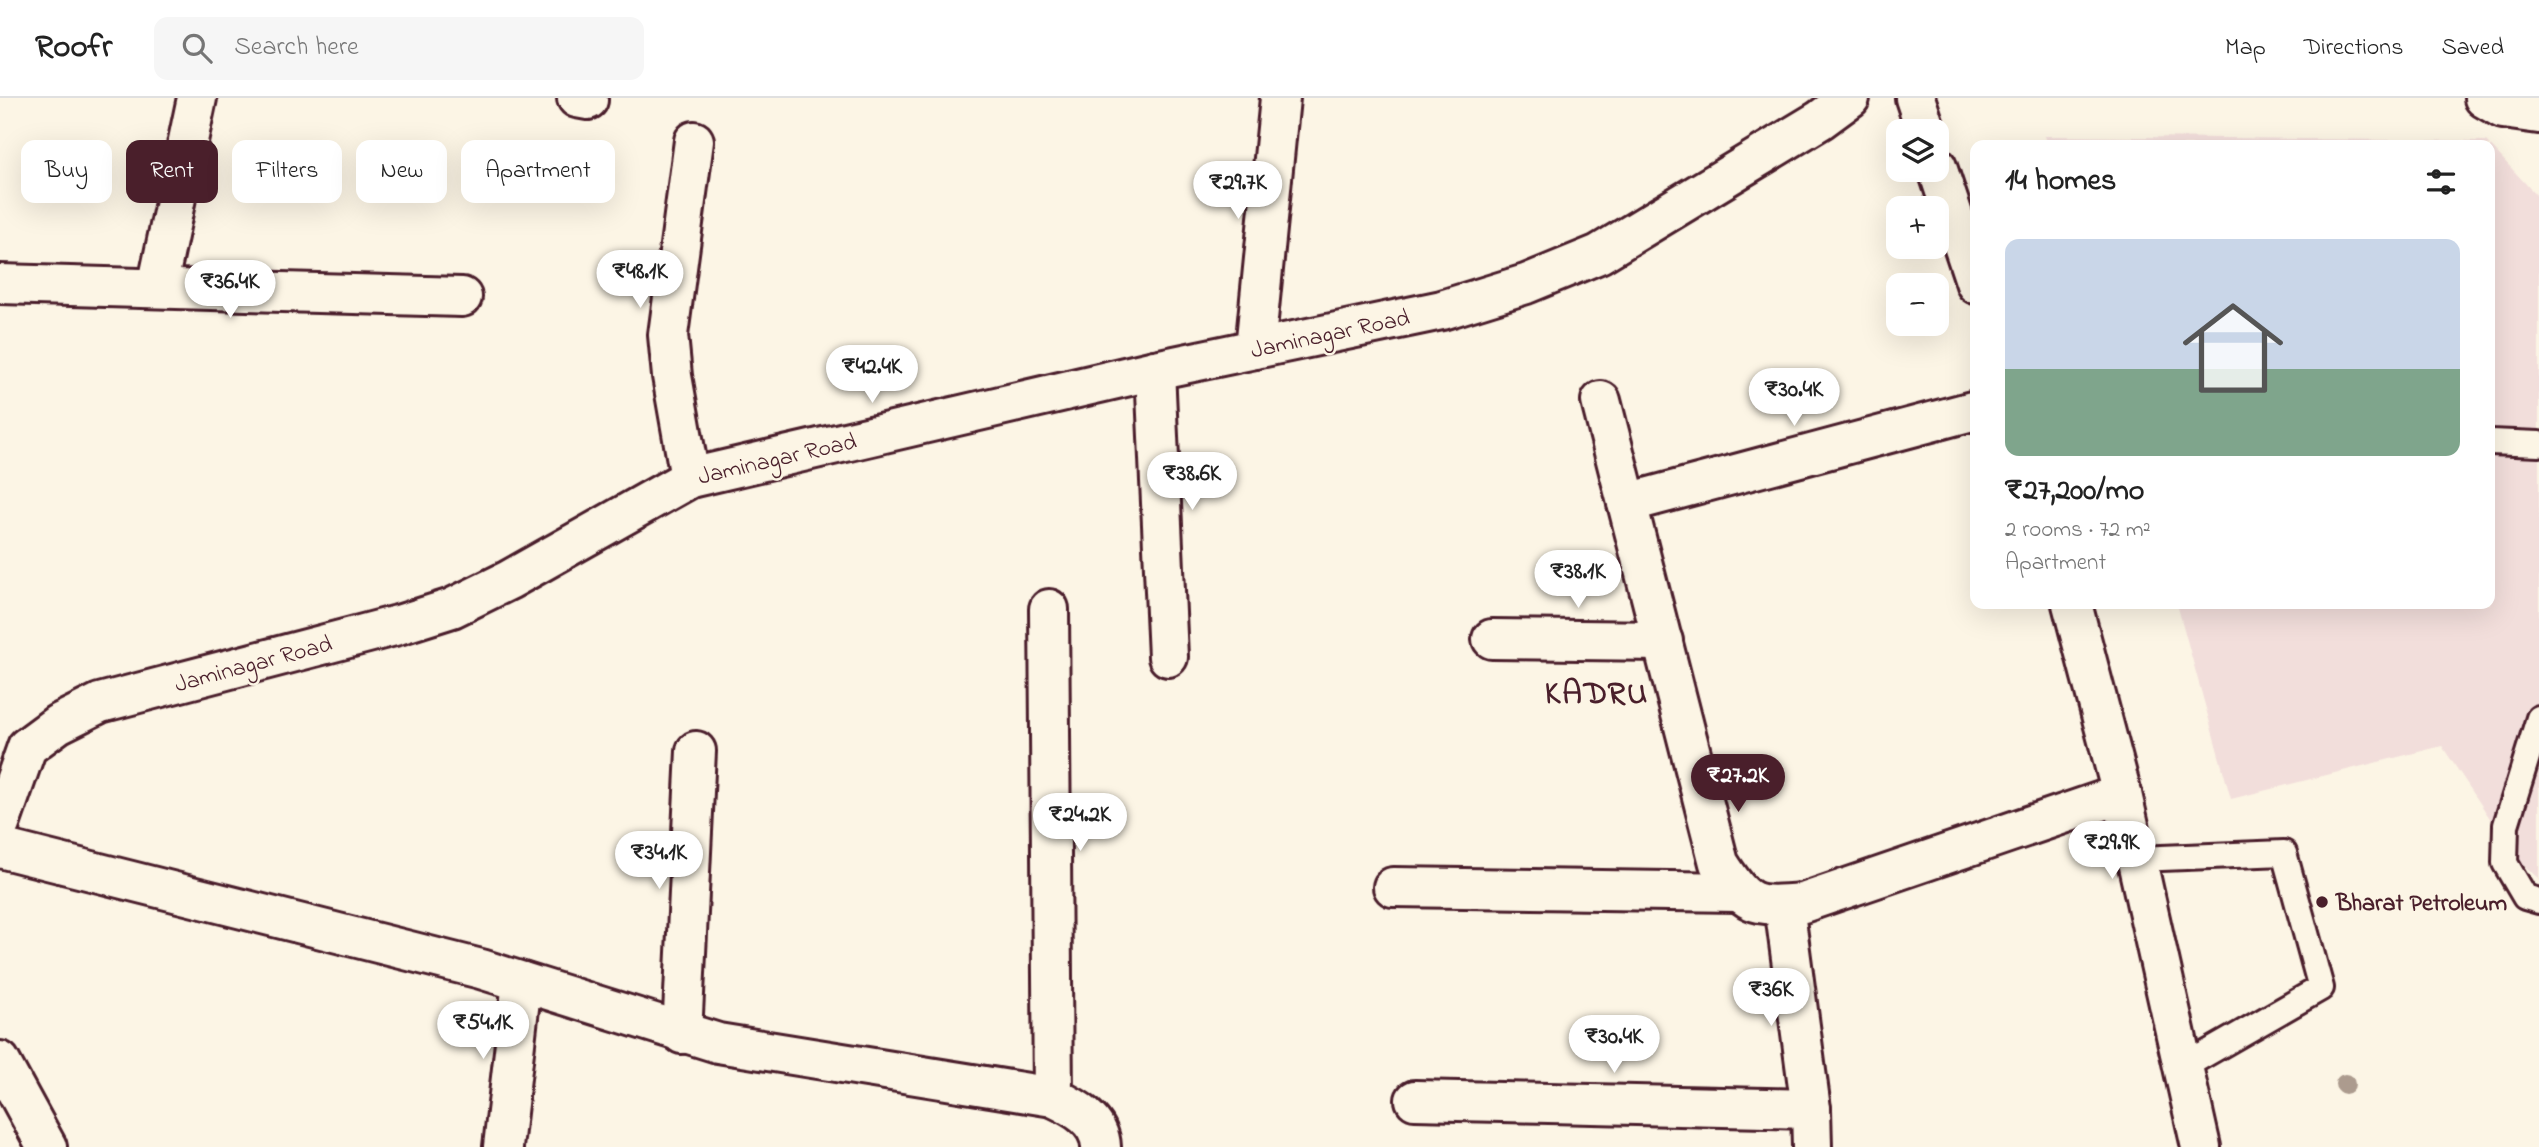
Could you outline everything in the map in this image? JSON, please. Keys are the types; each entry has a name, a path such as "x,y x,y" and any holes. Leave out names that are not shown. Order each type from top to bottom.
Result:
{"street":[{"path":"157,288 197,98"},
{"path":"1255,349 1280,98"},
{"name":"Jaminagar Road","path":"0,824 27,747 58,724 100,704 398,625 452,608 690,478 1155,370 1442,310 1550,274 1598,254 1820,120 1850,98"},
{"path":"1915,98 1922,119"},
{"path":"2484,98 2503,109 2539,114"},
{"path":"690,478 672,376 668,335 694,141"},
{"path":"1942,182 1970,266"},
{"path":"0,284 462,297"},
{"path":"1155,370 1168,657"},
{"path":"1601,401 1720,863 1738,892 1761,906 1803,903 2122,794"},
{"path":"1627,503 1970,412"},
{"path":"2072,609 2122,794 2201,1147"},
{"path":"1048,610 1053,1097"},
{"path":"1492,639 1663,641"},
{"path":"682,1034 696,751"},
{"path":"0,848 481,969 682,1034 718,1043 1053,1097 1082,1111 1100,1139 1101,1147"},
{"path":"1393,887 1738,892"},
{"path":"1784,905 1811,1109 1812,1147"},
{"path":"503,1147 522,982"},
{"path":"0,1061 47,1147"},
{"path":"1415,1100 1811,1109"}],"lane":[{"path":"2495,442 2539,444"},
{"path":"2539,718 2506,825 2505,863 2525,897 2539,901"},
{"path":"2137,859 2284,853 2321,988 2183,1067"}],"shaded area":[{"path":"2045,136 2398,140 2046,140"},
{"path":"2495,150 2539,198 2539,879 2517,859 2442,746 2231,799 2178,609 2495,609"}],"place":[{"name":"Bharat Petroleum","path":"2322,902"}],"district":[{"name":"KADRU","path":"1597,692"}]}
